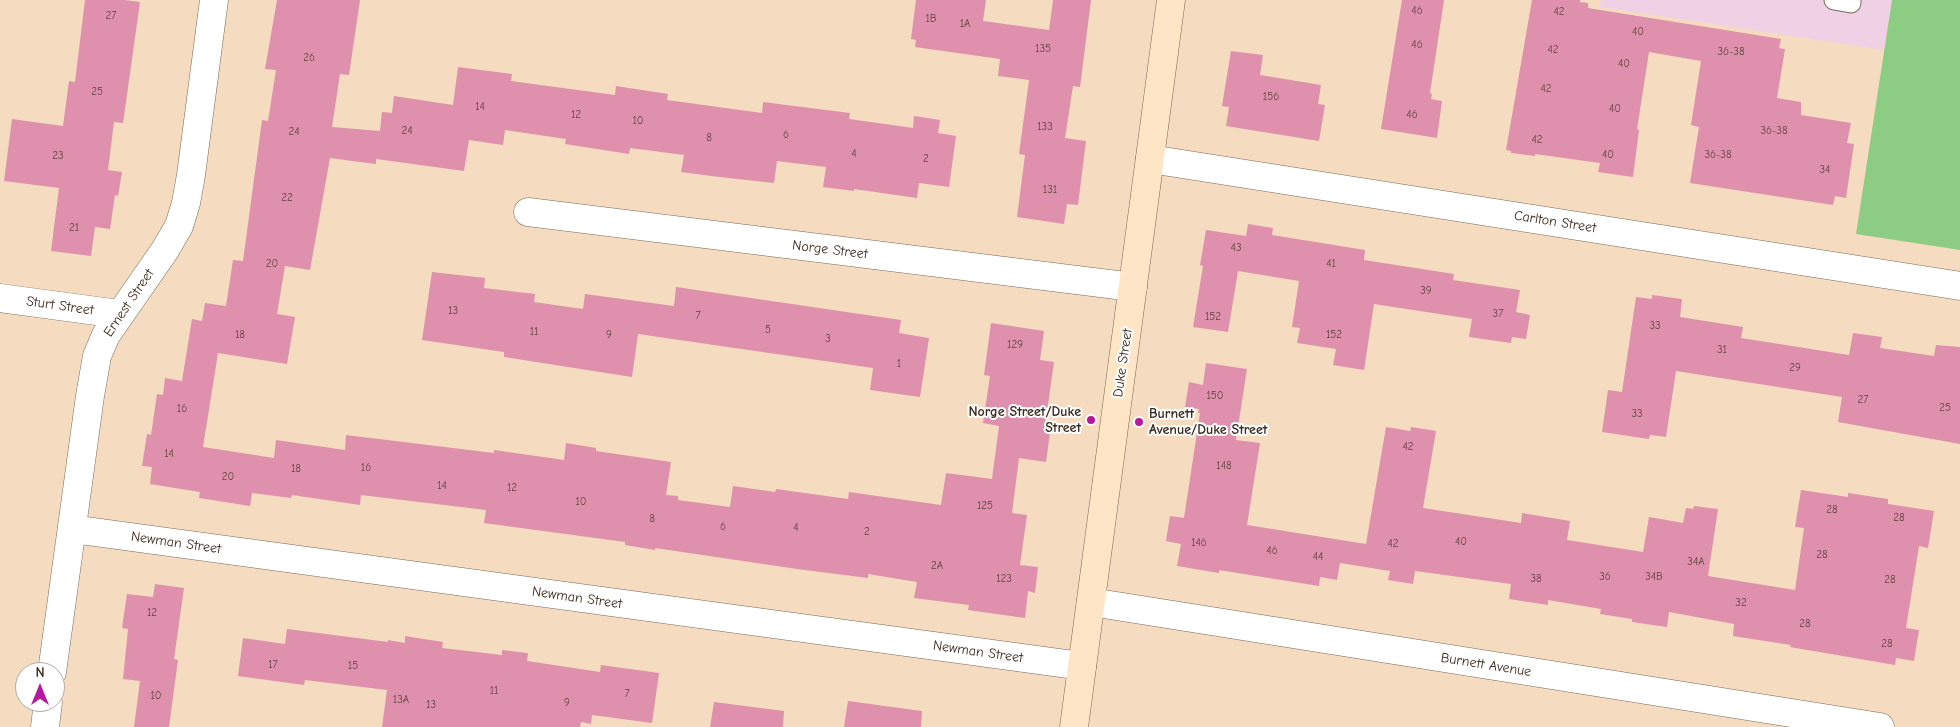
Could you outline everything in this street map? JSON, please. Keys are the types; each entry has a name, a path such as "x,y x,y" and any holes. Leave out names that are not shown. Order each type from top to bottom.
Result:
{"street":[{"name":"Ernest Street","path":"53,662 97,356 106,335 119,314 165,250 179,226 186,202 214,0"},
{"name":"Duke Street","path":"1074,727 1171,0"},
{"name":"Carlton Street","path":"1150,159 1960,286"},
{"name":"Norge Street","path":"528,212 1133,287"},
{"name":"Sturt Street","path":"0,298 119,314"},
{"name":"Newman Street","path":"72,529 1082,666"},
{"name":"Burnett Avenue","path":"1091,602 1880,727"},
{"path":"45,727 47,712"}],"lane":[{"path":"1834,0 1850,3 1851,0"}],"shaded area":[{"path":"1601,0 1892,0 1884,50 1600,7"}],"green space":[{"path":"1892,0 1960,0 1960,250 1856,234"}],"building":[{"path":"85,0 140,2 123,123 114,122 108,170 122,172 118,196 115,195 110,229 95,227 91,256 51,251 59,188 4,181 12,119 63,126 69,81 75,82"},
{"path":"277,0 360,0 349,75 340,74 332,127 380,131 382,112 392,113 394,96 453,105 458,67 512,74 511,81 615,95 616,86 668,94 667,100 762,113 763,102 850,113 849,119 913,128 914,116 940,120 938,133 956,136 949,187 919,183 917,198 854,189 854,191 823,187 826,167 777,161 774,183 711,176 681,172 684,155 630,148 629,154 565,144 566,139 505,130 503,145 469,140 464,171 376,159 376,164 330,158 310,270 285,266 277,314 295,317 287,364 218,353 203,447 274,458 276,440 345,450 346,435 494,453 494,450 564,460 566,443 596,448 596,451 671,462 666,495 678,496 678,500 730,507 733,486 775,492 776,489 848,499 849,492 941,505 946,473 992,479 999,426 983,423 990,376 984,375 991,323 1044,331 1040,360 1054,362 1044,432 1050,433 1046,462 1019,458 1012,513 1027,515 1020,565 1038,567 1035,593 1028,591 1025,618 968,610 969,605 914,598 917,582 868,574 868,578 655,548 655,550 625,545 625,542 484,523 486,510 361,495 360,505 292,495 291,498 252,493 250,506 199,498 200,492 150,484 152,467 142,466 147,434 151,435 157,394 163,395 165,378 182,381 192,319 202,321 205,303 226,306 233,260 243,261 262,120 268,121 276,70 265,69"},
{"path":"916,0 986,0 983,21 1049,30 1053,0 1091,0 1080,87 1073,86 1065,138 1086,141 1078,205 1067,204 1064,224 1017,217 1025,155 1019,154 1029,80 998,76 1000,59 915,47 916,40 911,39"},
{"path":"1402,0 1444,0 1430,93 1432,94 1431,99 1442,101 1437,138 1381,129"},
{"path":"1532,0 1580,0 1580,2 1588,3 1588,8 1781,39 1779,48 1785,49 1777,98 1801,102 1801,115 1851,123 1847,143 1854,144 1846,198 1835,196 1833,205 1690,183 1699,127 1691,125 1701,61 1649,52 1637,129 1639,130 1633,177 1598,172 1600,163 1535,154 1535,156 1511,153 1511,151 1506,150"},
{"path":"1231,51 1263,55 1260,75 1321,85 1318,104 1325,105 1319,141 1226,126 1229,107 1222,106"},
{"path":"1248,224 1273,228 1272,235 1365,250 1364,260 1454,274 1453,280 1520,290 1516,312 1530,315 1526,339 1512,337 1511,343 1469,337 1472,319 1374,304 1364,370 1333,365 1336,349 1297,343 1300,328 1292,327 1299,281 1238,271 1228,332 1193,327 1203,266 1200,265 1206,230 1246,236"},
{"path":"432,272 485,278 484,288 535,294 534,302 583,309 585,294 674,306 676,287 901,320 899,333 929,338 920,397 870,390 873,368 638,334 632,377 504,357 504,352 422,340"},
{"path":"1652,295 1682,299 1680,317 1743,327 1741,338 1849,355 1853,333 1882,337 1880,348 1934,356 1936,345 1960,347 1960,444 1838,422 1842,397 1676,371 1666,437 1650,435 1649,439 1602,432 1608,390 1622,392 1636,297 1652,299"},
{"path":"1206,363 1247,369 1236,440 1260,443 1247,525 1366,544 1386,427 1410,431 1411,427 1436,431 1423,508 1521,523 1522,513 1570,521 1567,540 1643,552 1649,517 1683,523 1686,508 1693,509 1694,506 1718,509 1708,576 1795,590 1804,528 1795,527 1801,490 1848,497 1848,493 1888,499 1888,504 1934,511 1928,548 1919,546 1906,628 1919,630 1914,661 1896,658 1895,665 1733,636 1734,624 1669,612 1667,627 1632,622 1632,619 1600,614 1601,609 1548,600 1548,605 1509,599 1511,584 1415,571 1413,584 1388,580 1390,571 1340,563 1337,580 1320,577 1319,586 1219,570 1219,573 1177,566 1181,544 1166,541 1170,516 1184,518 1200,413 1198,413 1199,409 1185,407 1189,382 1203,385"},
{"path":"155,584 184,588 174,659 178,660 169,727 134,727 140,681 123,679 128,629 122,628 127,594 153,597"},
{"path":"287,629 405,643 405,636 443,642 442,648 502,655 502,650 528,653 527,661 600,672 601,665 659,673 652,723 592,715 591,724 581,722 580,727 382,727 387,690 305,680 304,685 238,676 243,638 285,644"},
{"path":"848,701 922,711 921,727 844,727"},
{"path":"714,702 784,711 783,727 710,727"}],"place":[{"name":"Norge Street/Duke Street","path":"1091,420"},
{"name":"Burnett Avenue/Duke Street","path":"1139,422"}]}
